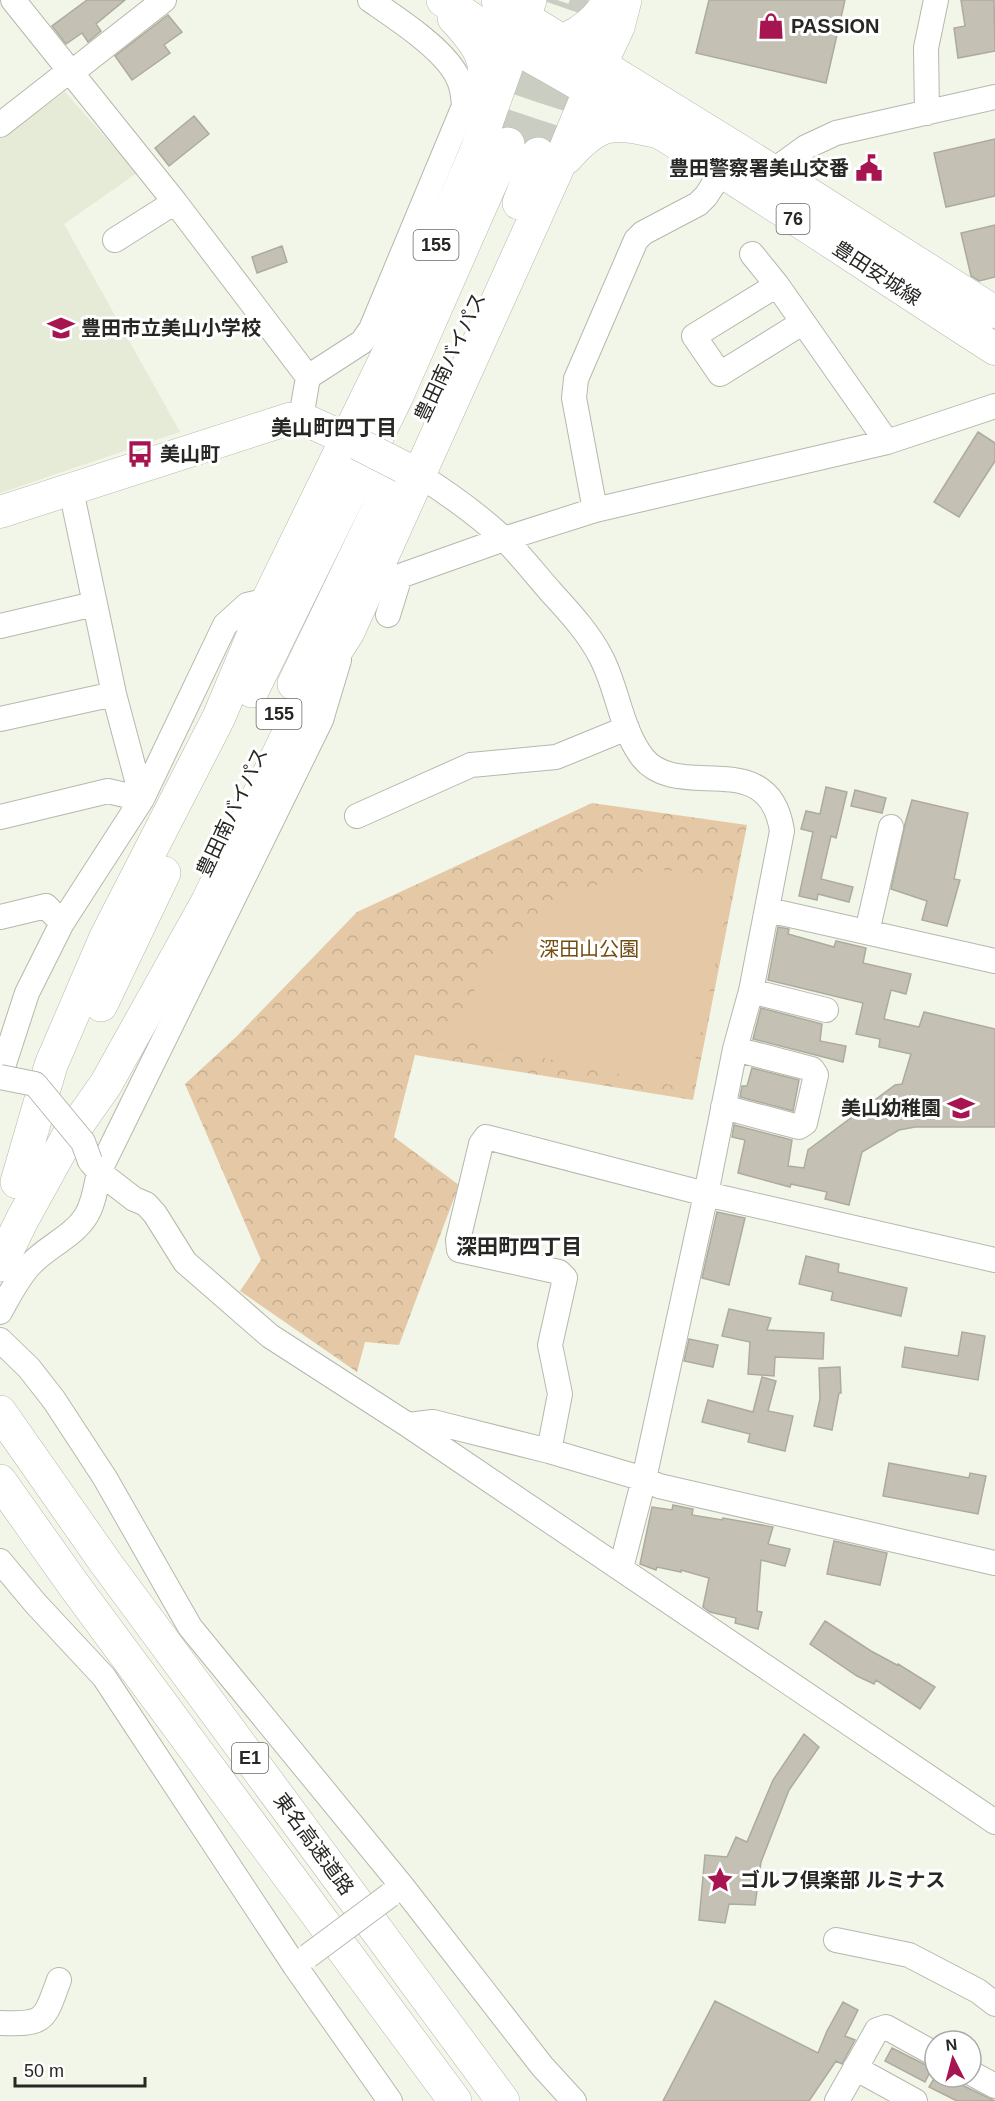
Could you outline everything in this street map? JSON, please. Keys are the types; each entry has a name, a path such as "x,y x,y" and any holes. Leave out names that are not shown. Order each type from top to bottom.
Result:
{"highway":[{"path":"440,0 516,16 527,50 546,47 562,41 591,23 603,12 609,0"},
{"path":"440,0 476,42 483,58 486,75 476,152"},
{"name":"155","path":"85,1158 106,1084 208,901 304,700 348,632 535,155 596,76 618,27 625,0"},
{"name":"155","path":"17,1182 51,1065 106,937 219,717 268,600 352,442 395,340 434,213 476,152 516,16"},
{"name":"155","path":"535,155 580,142 599,129 624,124 659,132"},
{"name":"豊田南バイパス","path":"0,1265 22,1220 85,1158 144,995 426,411 508,230 535,155"},
{"name":"豊田南バイパス","path":"0,1218 144,915 396,398 535,155"},
{"name":"東名高速道路","path":"0,1412 105,1562 503,2101"},
{"name":"東名高速道路","path":"0,1481 73,1584 455,2101"}],"main road":[{"name":"豊田安城線","path":"516,16 596,76 773,171 995,312"},
{"name":"豊田安城線","path":"562,41 596,76 659,132 995,349"},
{"path":"0,512 289,419 301,418 411,471"}],"street":[{"path":"13,0 175,202 308,376 301,418"},
{"path":"0,126 164,0"},
{"path":"308,376 362,342 371,329 434,213 464,106 458,75 447,60 414,32 370,0"},
{"path":"927,113 926,48 936,0"},
{"path":"773,171 806,147 836,133 995,97"},
{"path":"595,510 574,398 576,379 636,240 643,233 698,204 721,173"},
{"path":"115,240 175,202"},
{"path":"752,254 777,285 887,442"},
{"path":"777,285 694,336 720,374 802,322"},
{"path":"388,615 400,576 504,539 595,510 887,442 995,406"},
{"path":"411,471 457,499 504,539 591,637 604,663 627,728 645,760 657,771 744,782 760,789 773,801 782,831 751,991 735,1049 644,1479 621,1568"},
{"path":"71,490 114,694 142,799"},
{"path":"0,1312 31,1263 72,1231 85,1217 91,1204 83,1142 35,1084 0,1076 27,993 62,923 142,799 225,625 247,605 268,600"},
{"path":"0,626 94,604"},
{"path":"85,1158 321,720 348,632"},
{"path":"0,719 114,694"},
{"path":"357,816 471,765 556,757 627,728"},
{"path":"0,817 108,791 142,799"},
{"path":"867,932 891,827"},
{"path":"0,917 46,906 62,923"},
{"path":"768,910 995,961"},
{"path":"751,991 826,1010"},
{"path":"723,1107 799,1127 805,1123 816,1074 812,1068 735,1049"},
{"path":"549,1451 560,1394 550,1345 565,1278 559,1272 459,1250 458,1240 481,1144 486,1137 706,1194 995,1260"},
{"path":"85,1158 134,1198 146,1204 155,1214 185,1262 270,1336 408,1425 995,1822"},
{"path":"0,1340 29,1368 54,1400 105,1478 190,1627 396,1891 574,2101"},
{"path":"408,1425 433,1422 549,1451 644,1479 659,1486 995,1563"},
{"path":"0,1561 36,1604 104,1677 302,1961 390,2101"},
{"path":"302,1961 396,1891"},
{"path":"836,1940 909,1955 978,1991 995,2004"},
{"path":"0,2023 35,2022 46,2015 59,1980"},
{"path":"837,2101 877,2030 886,2027 923,2047"},
{"path":"855,2068 915,2101"}],"shaded area":[{"name":"豊田市立美山小学校","path":"65,92 137,173 64,224 180,432 0,493 0,139"}],"green space":[{"name":"深田山公園","path":"592,803 747,825 693,1100 415,1055 394,1137 459,1185 399,1345 365,1342 357,1372 240,1291 261,1260 185,1084 237,1036 357,912"},
{"path":"653,869 734,876 689,1089 450,1038 489,962 574,891"}],"building":[{"path":"87,0 125,0 96,24 101,31 88,42 82,33 66,44 52,26"},
{"name":"PASSION","path":"709,0 845,0 826,83 696,53"},
{"path":"961,0 994,0 995,51 958,58 954,28 965,26"},
{"path":"168,15 182,32 164,45 170,53 132,80 115,56"},
{"path":"194,116 209,134 169,166 155,148"},
{"path":"995,139 995,196 946,207 934,153"},
{"path":"995,225 995,277 979,281 971,276 961,233"},
{"path":"282,246 287,262 257,273 252,257"},
{"path":"978,432 995,443 995,461 959,517 934,502"},
{"path":"826,787 847,792 836,838 831,836 821,879 853,887 849,902 818,894 817,900 799,896 813,832 801,829 806,811 820,814"},
{"path":"855,790 886,798 882,813 851,806"},
{"path":"912,800 968,813 954,879 960,880 947,926 922,920 927,901 891,889"},
{"path":"778,927 789,929 788,934 834,947 836,941 866,948 863,963 911,974 906,994 891,990 884,1019 919,1027 924,1012 995,1029 995,1127 915,1127 899,1130 862,1152 849,1205 825,1199 827,1192 791,1184 790,1187 738,1173 745,1140 732,1137 734,1125 792,1140 788,1166 804,1168 808,1150 895,1085 902,1084 911,1054 879,1047 880,1039 856,1034 863,1003 768,980"},
{"path":"761,1008 822,1024 820,1041 846,1046 843,1062 753,1039"},
{"path":"752,1068 799,1080 793,1111 740,1097 742,1086 747,1086"},
{"path":"717,1212 745,1218 729,1285 702,1278"},
{"path":"806,1256 839,1264 838,1272 907,1288 901,1316 831,1300 833,1292 799,1284"},
{"path":"729,1309 771,1318 767,1330 824,1333 823,1359 775,1357 774,1376 748,1374 750,1342 722,1336"},
{"path":"962,1332 985,1336 978,1380 902,1367 905,1347 958,1356"},
{"path":"689,1339 718,1345 713,1367 684,1361"},
{"path":"840,1367 841,1393 839,1393 832,1430 814,1426 820,1399 819,1368"},
{"path":"762,1377 776,1381 768,1411 793,1416 785,1451 748,1442 750,1434 702,1422 708,1400 753,1412"},
{"path":"889,1463 969,1478 970,1473 986,1476 978,1514 883,1496"},
{"path":"673,1505 693,1509 692,1515 773,1527 768,1544 790,1549 785,1566 761,1560 757,1611 762,1612 758,1629 735,1623 736,1618 710,1612 703,1607 709,1578 681,1570 681,1572 657,1567 656,1570 640,1564 652,1507 672,1510"},
{"path":"834,1541 887,1553 880,1585 827,1574"},
{"path":"825,1621 871,1651 898,1664 935,1687 920,1709 876,1680 874,1684 857,1676 810,1644"},
{"path":"804,1734 819,1747 789,1790 761,1862 755,1905 729,1904 725,1923 699,1920 705,1855 727,1857 736,1837 747,1842 773,1780"},
{"path":"715,2001 818,2053 843,2002 858,2010 845,2036 855,2040 842,2064 836,2061 809,2101 663,2101"},
{"path":"892,2048 923,2064 923,2081 885,2061"},
{"path":"933,2089 970,2089 995,2101 957,2101"}],"tunnel":[{"path":"508,144 557,0"},
{"path":"538,154 587,0"}],"place":[{"name":"PASSION","path":"771,26"},
{"name":"豊田警察署美山交番","path":"869,168"},
{"name":"豊田市立美山小学校","path":"61,328"},
{"name":"美山町","path":"140,454"},
{"name":"美山幼稚園","path":"961,1108"},
{"name":"ゴルフ倶楽部 ルミナス","path":"720,1880"}],"district":[{"name":"美山町四丁目","path":"334,427"},
{"name":"深田町四丁目","path":"519,1246"}]}
